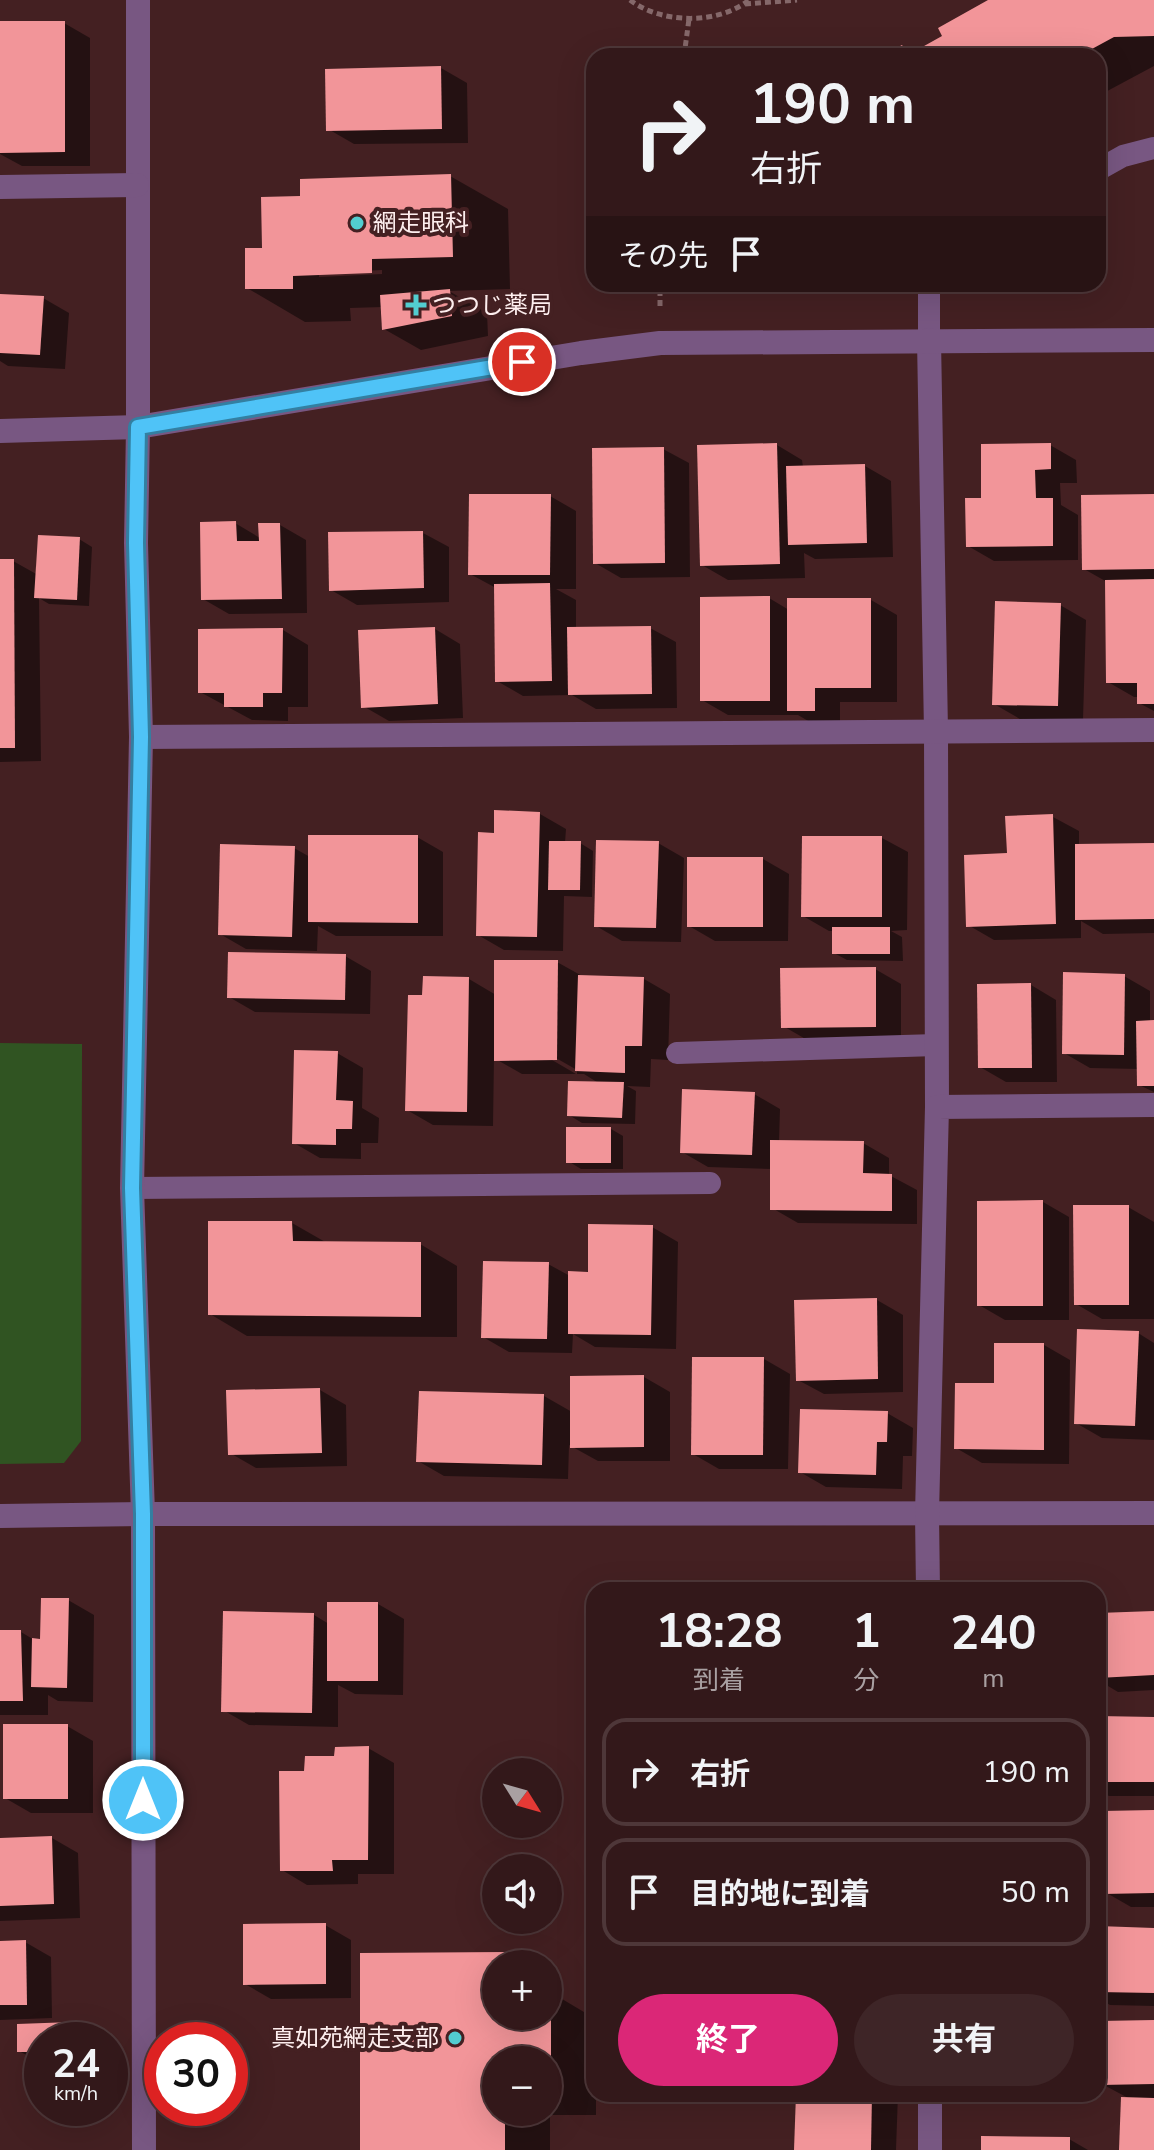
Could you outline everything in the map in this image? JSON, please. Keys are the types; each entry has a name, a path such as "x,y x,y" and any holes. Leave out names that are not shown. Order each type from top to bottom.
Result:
{"street":[{"path":"138,0 136,543 141,737 132,1188 143,1514 144,2150"},
{"path":"0,187 137,185"},
{"path":"928,1582 937,1107 936,731 929,340"},
{"path":"0,431 138,427 581,353 660,343 1154,340"},
{"path":"141,737 1154,730"},
{"path":"937,1107 1154,1105"},
{"path":"0,1516 1154,1513"},
{"path":"930,2102 930,2150"}],"lane":[{"path":"1106,166 1123,156 1154,148"},
{"path":"929,292 929,340"},
{"path":"677,1053 936,1045"},
{"path":"132,1188 710,1183"}],"path":[{"path":"630,0 661,15 689,19 717,15 746,2 797,0"},
{"path":"685,48 689,19"}],"green space":[{"path":"0,1043 82,1044 81,1441 64,1463 0,1464"}],"building":[{"path":"988,0 1154,0 1154,36 1114,37 1094,48 921,48 942,36 938,28"},
{"path":"0,21 65,21 65,152 0,153"},
{"path":"441,66 442,129 326,131 325,69"},
{"name":"網走眼科","path":"451,174 453,257 372,259 372,273 293,276 293,289 245,289 245,248 262,248 261,197 300,196 300,179"},
{"name":"つつじ薬局","path":"450,289 452,316 382,330 380,295"},
{"path":"0,294 44,296 40,355 0,353"},
{"path":"777,443 780,564 700,566 697,445"},
{"path":"1051,443 1051,469 1035,470 1036,498 1053,498 1053,546 966,547 965,498 981,498 981,444"},
{"path":"664,447 665,563 593,564 592,448"},
{"path":"865,464 867,543 788,545 786,466"},
{"path":"469,494 551,494 550,575 468,575"},
{"path":"1154,494 1154,569 1082,570 1081,495"},
{"path":"236,521 237,541 259,541 258,523 280,523 282,599 201,600 200,522"},
{"path":"423,531 424,588 329,591 328,532"},
{"path":"38,535 80,537 77,600 34,598"},
{"path":"0,559 14,559 15,748 0,748"},
{"path":"1154,579 1154,704 1137,704 1137,683 1106,683 1105,580"},
{"path":"550,583 552,681 495,682 494,584"},
{"path":"770,596 770,701 700,701 700,597"},
{"path":"787,598 871,598 871,688 815,688 815,711 787,711"},
{"path":"995,601 1061,603 1058,706 992,705"},
{"path":"651,626 652,694 568,695 567,627"},
{"path":"435,627 438,704 361,708 358,630"},
{"path":"283,628 282,693 263,693 263,707 224,707 224,693 198,693 198,629"},
{"path":"494,810 540,812 537,937 476,936 478,832 494,833"},
{"path":"1053,814 1056,924 966,927 964,855 1007,853 1005,816"},
{"path":"308,835 418,835 418,923 308,922"},
{"path":"802,836 882,836 882,917 801,917"},
{"path":"596,840 659,841 656,928 594,927"},
{"path":"549,841 581,841 580,890 548,890"},
{"path":"1154,843 1154,919 1075,920 1075,844"},
{"path":"220,844 295,846 292,937 218,935"},
{"path":"687,857 763,857 763,927 687,927"},
{"path":"832,927 890,927 890,954 832,954"},
{"path":"228,952 346,954 345,1000 227,998"},
{"path":"494,960 558,960 557,1060 494,1061"},
{"path":"876,967 876,1027 781,1028 780,968"},
{"path":"1063,972 1125,974 1124,1055 1062,1054"},
{"path":"578,975 644,977 642,1046 625,1046 625,1073 575,1071"},
{"path":"423,976 469,977 467,1112 405,1111 408,995 422,995"},
{"path":"1031,983 1032,1068 978,1068 977,984"},
{"path":"1154,1020 1154,1086 1137,1086 1136,1021"},
{"path":"294,1050 338,1051 336,1100 353,1101 352,1129 336,1129 336,1145 292,1144"},
{"path":"568,1081 624,1082 622,1118 567,1116"},
{"path":"682,1089 755,1092 752,1155 680,1153"},
{"path":"566,1127 611,1127 611,1163 566,1163"},
{"path":"770,1140 864,1141 863,1173 892,1174 892,1211 770,1210"},
{"path":"1043,1200 1043,1306 977,1306 977,1201"},
{"path":"1073,1205 1129,1205 1129,1305 1074,1305"},
{"path":"208,1221 292,1221 293,1241 421,1242 421,1317 208,1315"},
{"path":"588,1224 653,1225 651,1335 568,1334 568,1271 588,1272"},
{"path":"483,1261 549,1262 547,1339 481,1338"},
{"path":"877,1298 878,1379 796,1381 794,1300"},
{"path":"1077,1329 1139,1331 1135,1426 1074,1424"},
{"path":"994,1343 1044,1343 1044,1450 954,1449 955,1383 994,1383"},
{"path":"692,1357 764,1357 763,1455 691,1455"},
{"path":"644,1375 644,1447 570,1448 570,1376"},
{"path":"320,1388 322,1453 228,1455 226,1390"},
{"path":"419,1391 544,1394 542,1465 416,1462"},
{"path":"800,1409 888,1411 887,1442 877,1442 876,1475 798,1473"},
{"path":"41,1598 69,1598 67,1688 31,1687 32,1638 40,1639"},
{"path":"327,1602 378,1602 378,1681 327,1681"},
{"path":"223,1611 314,1613 312,1713 221,1712"},
{"path":"1154,1611 1154,1675 1106,1678 1106,1613"},
{"path":"0,1630 21,1630 23,1701 0,1701"},
{"path":"1106,1716 1154,1717 1154,1782 1106,1782"},
{"path":"3,1724 68,1724 68,1799 3,1799"},
{"path":"369,1746 368,1860 332,1860 333,1871 280,1871 279,1771 304,1771 305,1756 334,1756 335,1747"},
{"path":"1154,1810 1154,1893 1106,1894 1106,1811"},
{"path":"52,1836 54,1904 0,1906 0,1838"},
{"path":"326,1923 326,1984 243,1985 243,1924"},
{"path":"1106,1926 1154,1928 1154,1993 1106,1992"},
{"path":"26,1940 27,2005 0,2005 0,1941"},
{"name":"真如苑網走支部","path":"482,1952 482,2030 551,2030 551,2046 482,2046 482,2126 505,2126 505,2150 360,2150 360,1953"},
{"path":"1154,2020 1154,2084 1106,2085 1106,2021"},
{"path":"17,2024 24,2024 24,2052 17,2052"},
{"path":"1121,2097 1154,2098 1154,2150 1119,2150"},
{"path":"796,2102 872,2102 871,2150 794,2150"},
{"path":"981,2136 1070,2137 1070,2150 981,2150"}],"place":[{"name":"網走眼科","path":"357,223"},
{"name":"つつじ薬局","path":"416,305"},
{"name":"真如苑網走支部","path":"455,2038"}],"route":[{"path":"143,1800 143,1514 132,1188 141,737 136,543 138,427 522,362"}]}
